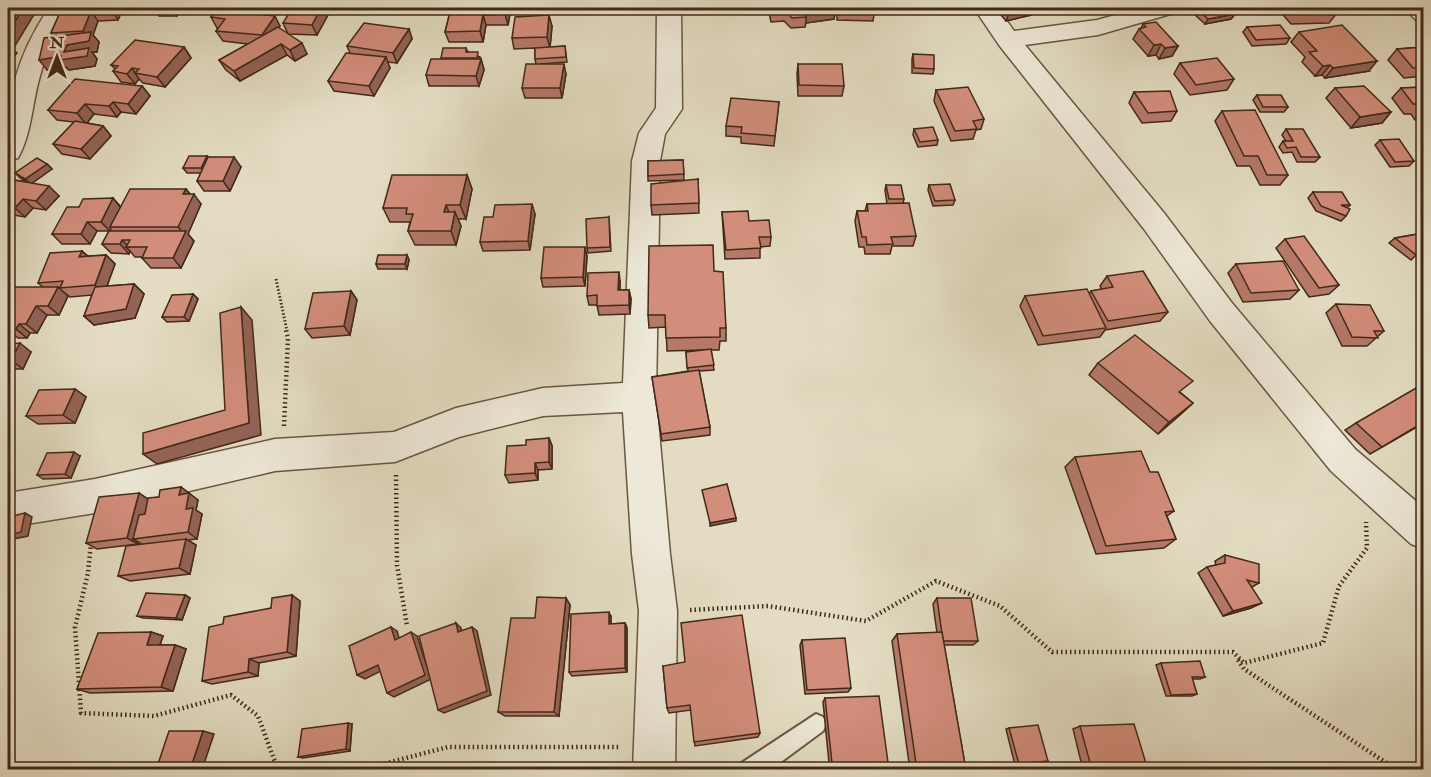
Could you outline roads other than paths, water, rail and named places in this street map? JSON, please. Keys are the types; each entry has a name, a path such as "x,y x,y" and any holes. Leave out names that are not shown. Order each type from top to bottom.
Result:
{"street":[{"path":"8,151 21,111 17,80 60,8"},
{"path":"655,758 658,611 651,554 639,397 646,161 652,133 669,109 669,8"},
{"path":"986,8 1008,40 1154,221 1221,312 1343,460 1424,532"},
{"path":"1008,40 1098,27 1166,8"},
{"path":"1415,8 1424,15"},
{"path":"8,510 95,496 275,455 395,447 456,423 543,402 639,397"}],"lane":[{"path":"751,770 816,724"}]}
